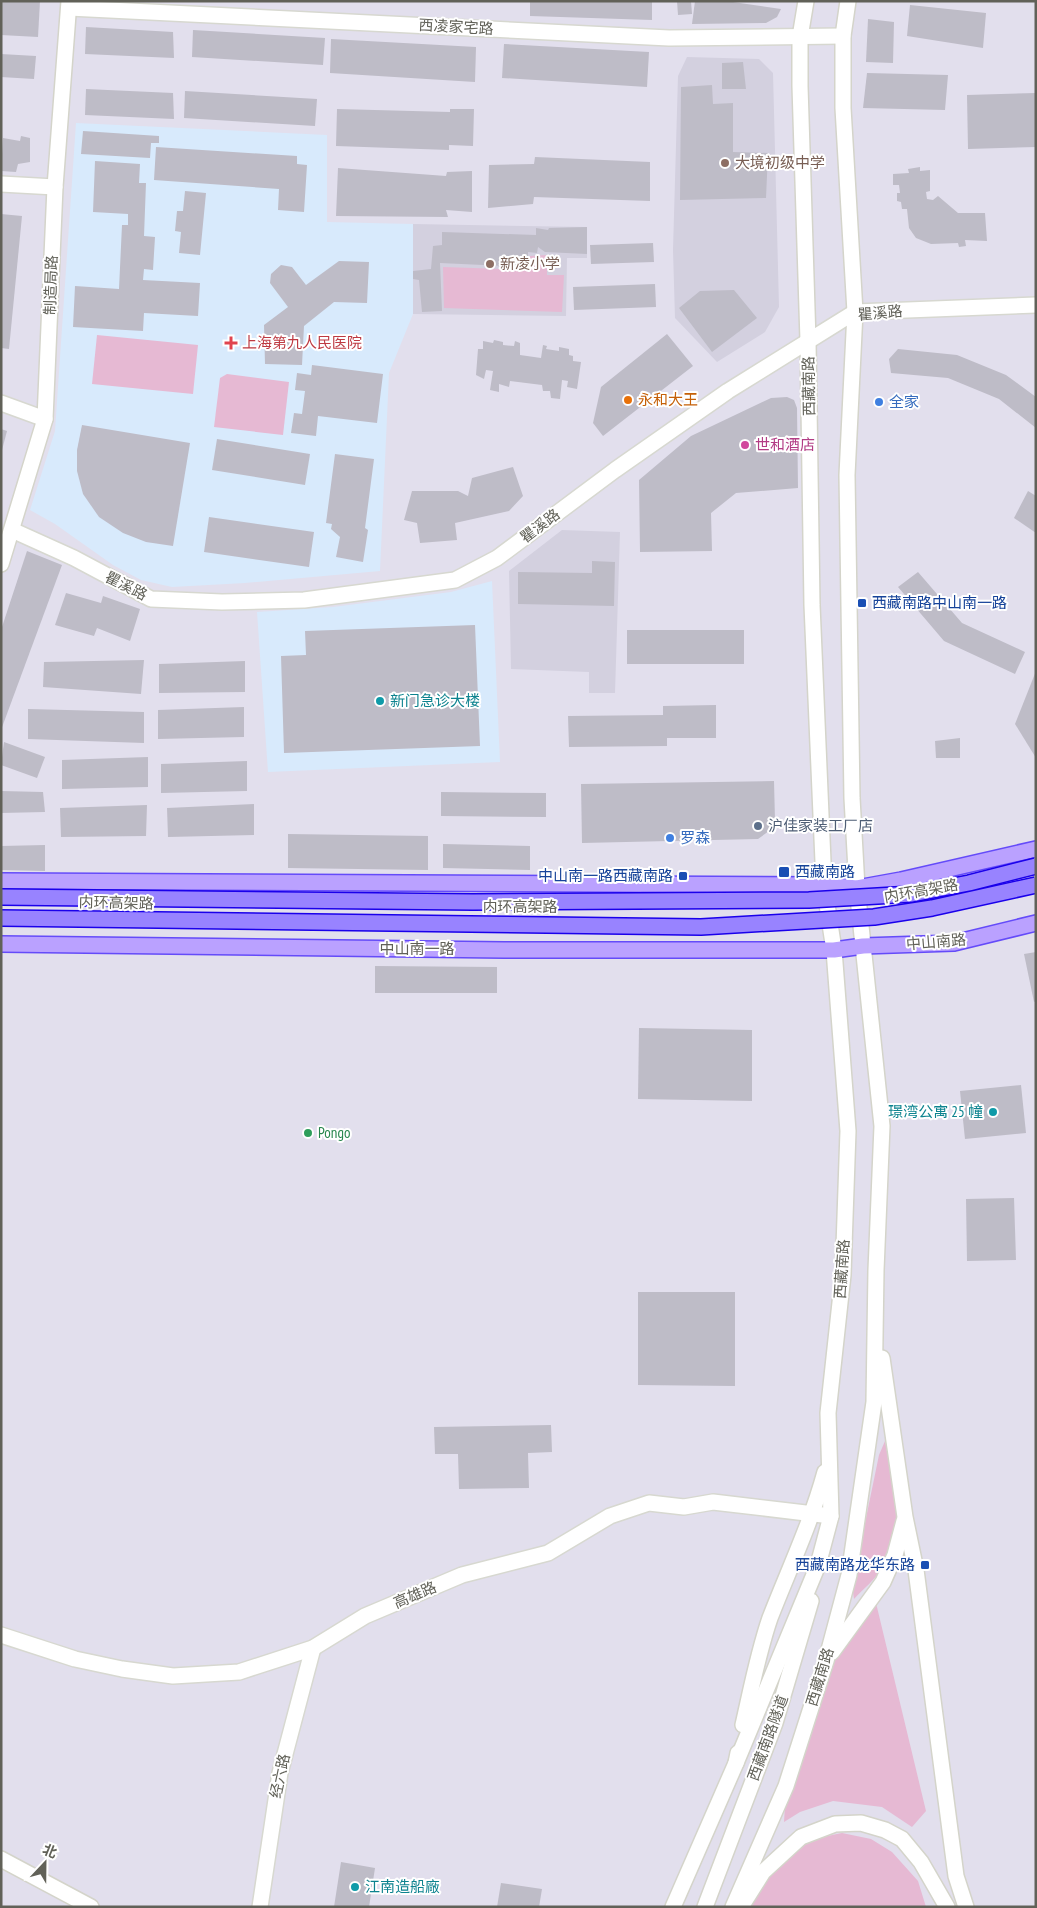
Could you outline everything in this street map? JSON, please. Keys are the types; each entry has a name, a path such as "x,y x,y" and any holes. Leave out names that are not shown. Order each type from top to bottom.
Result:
{"highway":[{"name":"内环高架路","path":"1,897 464,902 809,900 912,894 969,884 1036,866"},
{"name":"内环高架路","path":"1,918 701,928 874,917 932,908 1036,885"}],"main road":[{"name":"西藏南路","path":"673,1907 736,1763 818,1565 831,1516 828,1413 843,1275 848,1131 834,950 824,885 812,605 808,341 802,178 800,37 806,1"},
{"name":"西藏南路","path":"733,1907 786,1786 826,1660 850,1575 874,1402 882,1126 857,888 852,798 847,474 855,312 843,108 843,36 848,1"},
{"name":"西凌家宅路","path":"69,4 659,38 843,36"},
{"name":"制造局路","path":"1,564 45,419 55,188 69,4"},
{"path":"1,184 55,188"},
{"name":"瞿溪路","path":"12,530 74,558 151,599 222,602 304,600 455,580 497,558 615,470 720,397 855,312 1036,305"},
{"path":"1,403 45,419"},
{"path":"1,881 824,885 857,888 901,880 1036,849"},
{"name":"中山南路","path":"834,950 863,946 954,943 1036,922"},
{"name":"中山南一路","path":"1,944 512,950 834,950"},
{"name":"西藏南路","path":"875,1316 916,1570 956,1876 966,1907"},
{"name":"西藏南路","path":"736,1763 752,1683 770,1619 813,1514 830,1459"},
{"name":"高雄路","path":"1,1635 75,1659 122,1669 173,1676 239,1672 313,1648 365,1616 462,1574 548,1553 610,1516 649,1503 684,1507 713,1502 831,1516"},
{"path":"826,1660 883,1582 895,1555 906,1517"},
{"name":"西藏南路隧道","path":"705,1907 775,1723 806,1623 818,1565"},
{"name":"经六路","path":"260,1907 280,1773 313,1648"},
{"path":"741,1907 763,1872 800,1837 835,1824 861,1823 884,1830 902,1839 921,1862 947,1907"},
{"path":"1,1859 91,1907"}],"shaded area":[{"name":"大境初级中学","path":"687,57 759,59 773,73 779,307 765,332 717,362 675,318 673,250 678,76"},
{"name":"上海第九人民医院","path":"76,123 327,135 327,222 413,224 413,314 389,373 380,571 245,583 172,587 141,580 113,565 55,524 30,510 55,431"},
{"name":"新凌小学","path":"413,224 587,227 587,258 567,258 566,316 413,314"},
{"path":"547,255 547,275 564,275 562,312 444,308 443,267 529,270 530,256"},
{"path":"97,335 198,345 193,394 92,384"},
{"path":"227,374 289,382 283,435 214,427 220,378"},
{"path":"562,530 620,532 615,693 589,693 589,672 511,669 509,571"},
{"path":"492,581 500,762 268,772 257,612 333,607 451,592"},
{"path":"885,1441 896,1505 894,1536 890,1552 882,1568 854,1599 852,1586 879,1455"},
{"path":"876,1603 926,1811 912,1827 882,1807 833,1801 800,1812 784,1822 785,1806 828,1675 838,1652"},
{"path":"842,1833 871,1839 892,1852 918,1881 926,1907 750,1907 777,1866 795,1848 823,1837"}],"building":[{"path":"1,1 40,1 38,37 1,35"},
{"path":"530,1 652,1 652,20 530,16"},
{"path":"677,1 691,1 692,14 678,15"},
{"path":"695,1 726,1 781,9 777,17 766,23 692,24"},
{"path":"910,5 986,13 983,48 907,36"},
{"path":"868,19 894,22 893,63 866,62"},
{"path":"86,27 173,32 174,58 85,54"},
{"path":"193,30 325,38 323,65 192,57"},
{"path":"331,39 476,47 475,82 330,73"},
{"path":"504,44 649,52 647,87 502,78"},
{"path":"1,54 36,56 34,79 1,77"},
{"path":"743,62 746,89 722,89 722,63"},
{"path":"867,73 948,75 945,110 863,108"},
{"path":"712,85 713,104 733,103 733,152 768,153 766,198 680,200 681,87"},
{"path":"86,89 173,93 174,119 85,115"},
{"path":"185,91 317,99 315,126 184,118"},
{"path":"1036,93 1036,147 968,149 967,95"},
{"path":"337,109 450,112 450,109 474,109 473,146 449,145 449,150 336,146"},
{"path":"83,131 159,136 159,143 151,143 150,158 81,154"},
{"path":"21,136 30,138 30,162 18,164 16,172 1,171 3,138 20,141"},
{"path":"156,147 297,156 297,164 307,165 304,212 278,210 279,189 154,180"},
{"path":"535,157 650,162 650,201 534,197 533,204 488,208 489,165 534,164"},
{"path":"95,161 140,164 139,183 146,183 144,236 155,237 153,270 144,269 143,280 200,283 198,316 144,313 143,331 73,327 75,286 119,289 122,225 128,225 128,214 93,212"},
{"path":"920,167 920,171 930,170 930,191 926,192 927,199 933,200 938,196 958,213 985,213 987,241 965,240 966,246 959,247 958,243 931,244 916,238 909,228 907,209 902,209 901,202 897,201 897,193 900,193 899,185 893,185 893,174 909,173 908,169"},
{"path":"338,168 446,176 447,172 472,171 472,212 446,210 448,217 336,216"},
{"path":"185,191 206,193 200,255 179,253 181,232 175,231 177,211 183,211"},
{"path":"1,214 22,216 9,349 1,348"},
{"path":"587,227 587,254 545,252 538,247 537,253 528,252 528,267 440,263 442,311 422,312 419,280 413,279 413,271 431,269 433,246 442,245 442,232 536,235 536,228 548,230 549,228"},
{"path":"653,243 654,262 591,264 590,245"},
{"path":"339,261 369,262 367,303 334,302 304,326 302,365 265,364 264,325 288,307 270,283 271,274 281,265 292,267 306,285"},
{"path":"655,284 656,307 574,310 573,287"},
{"path":"734,290 757,318 712,352 679,308 700,291"},
{"path":"667,334 693,366 603,436 593,423 601,387"},
{"path":"494,340 503,342 503,345 514,346 515,341 520,343 520,355 541,358 543,345 547,346 546,349 559,351 559,347 569,349 569,355 573,356 573,361 581,362 577,389 567,387 568,381 562,380 560,399 551,398 550,391 543,391 542,385 510,381 509,387 499,384 499,392 490,390 493,371 486,370 484,379 476,375 478,349 483,349 483,341 493,343"},
{"path":"898,349 957,355 1006,375 1036,397 1036,428 999,399 948,378 891,373 889,359"},
{"path":"312,365 383,374 377,423 318,416 316,436 291,433 294,413 302,414 305,391 295,390 297,373 311,375"},
{"path":"787,397 794,400 797,408 798,488 736,493 711,513 712,551 640,552 639,480 691,436 771,398"},
{"path":"82,425 190,443 173,546 146,542 123,533 99,517 83,494 77,471 77,450"},
{"path":"1,429 7,431 2,450 1,450"},
{"path":"217,439 310,454 305,485 212,470"},
{"path":"335,454 374,459 365,528 368,530 363,562 336,557 340,537 331,529 332,524 326,523"},
{"path":"513,467 523,496 509,511 455,523 457,540 420,543 417,523 404,520 412,491 458,491 468,496 472,478"},
{"path":"1028,491 1036,496 1036,533 1014,518"},
{"path":"209,517 314,532 309,567 204,552"},
{"path":"27,551 62,565 1,730 1,630"},
{"path":"592,561 615,562 614,606 518,604 518,572 592,573"},
{"path":"918,572 962,623 1025,652 1015,674 944,641 898,587"},
{"path":"66,593 101,603 103,596 140,609 130,641 97,628 94,636 55,625"},
{"name":"新门急诊大楼","path":"475,625 480,746 284,753 281,656 306,655 305,631"},
{"path":"627,630 744,630 744,664 627,664"},
{"path":"144,660 141,694 43,687 44,662"},
{"path":"245,661 245,692 159,693 159,664"},
{"path":"1036,671 1036,758 1015,724"},
{"path":"716,705 716,738 667,738 667,746 569,747 568,716 663,715 663,706"},
{"path":"244,707 244,737 158,739 158,710"},
{"path":"28,709 144,712 144,743 28,739"},
{"path":"960,738 960,758 936,758 935,741"},
{"path":"4,742 45,757 37,778 1,765"},
{"path":"148,757 148,787 62,789 62,760"},
{"path":"247,761 247,791 161,793 161,764"},
{"path":"774,781 775,821 769,831 758,839 582,843 581,784"},
{"path":"1,791 43,792 45,812 1,813"},
{"path":"441,792 546,793 546,817 441,816"},
{"path":"254,804 254,835 168,837 167,808"},
{"path":"147,805 146,836 61,837 60,808"},
{"path":"288,834 428,836 428,870 288,868"},
{"path":"443,844 530,846 530,870 443,868"},
{"path":"45,845 45,871 1,870 1,846"},
{"path":"1036,952 1036,1001 1034,1002 1024,954"},
{"path":"375,966 497,967 497,993 375,993"},
{"path":"639,1028 752,1030 752,1101 638,1099"},
{"name":"璟湾公寓 25 幢","path":"1021,1085 1026,1133 965,1139 960,1091"},
{"path":"1014,1198 1016,1260 967,1261 966,1199"},
{"path":"638,1292 735,1292 735,1386 638,1385"},
{"path":"551,1425 552,1452 528,1453 529,1488 459,1489 458,1454 435,1454 434,1427"},
{"name":"江南造船廠","path":"341,1862 375,1868 369,1907 334,1907"},
{"path":"501,1883 542,1889 539,1907 497,1907"}],"place":[{"name":"大境初级中学","path":"725,163"},
{"name":"新凌小学","path":"490,264"},
{"name":"上海第九人民医院","path":"231,343"},
{"name":"永和大王","path":"628,400"},
{"name":"全家","path":"879,402"},
{"name":"世和酒店","path":"745,445"},
{"name":"西藏南路中山南一路","path":"862,603"},
{"name":"新门急诊大楼","path":"380,701"},
{"name":"沪佳家装工厂店","path":"758,826"},
{"name":"罗森","path":"670,838"},
{"name":"西藏南路","path":"784,872"},
{"name":"中山南一路西藏南路","path":"683,876"},
{"name":"璟湾公寓 25 幢","path":"993,1112"},
{"name":"Pongo","path":"308,1133"},
{"name":"西藏南路龙华东路","path":"925,1565"},
{"name":"江南造船廠","path":"355,1887"}]}
